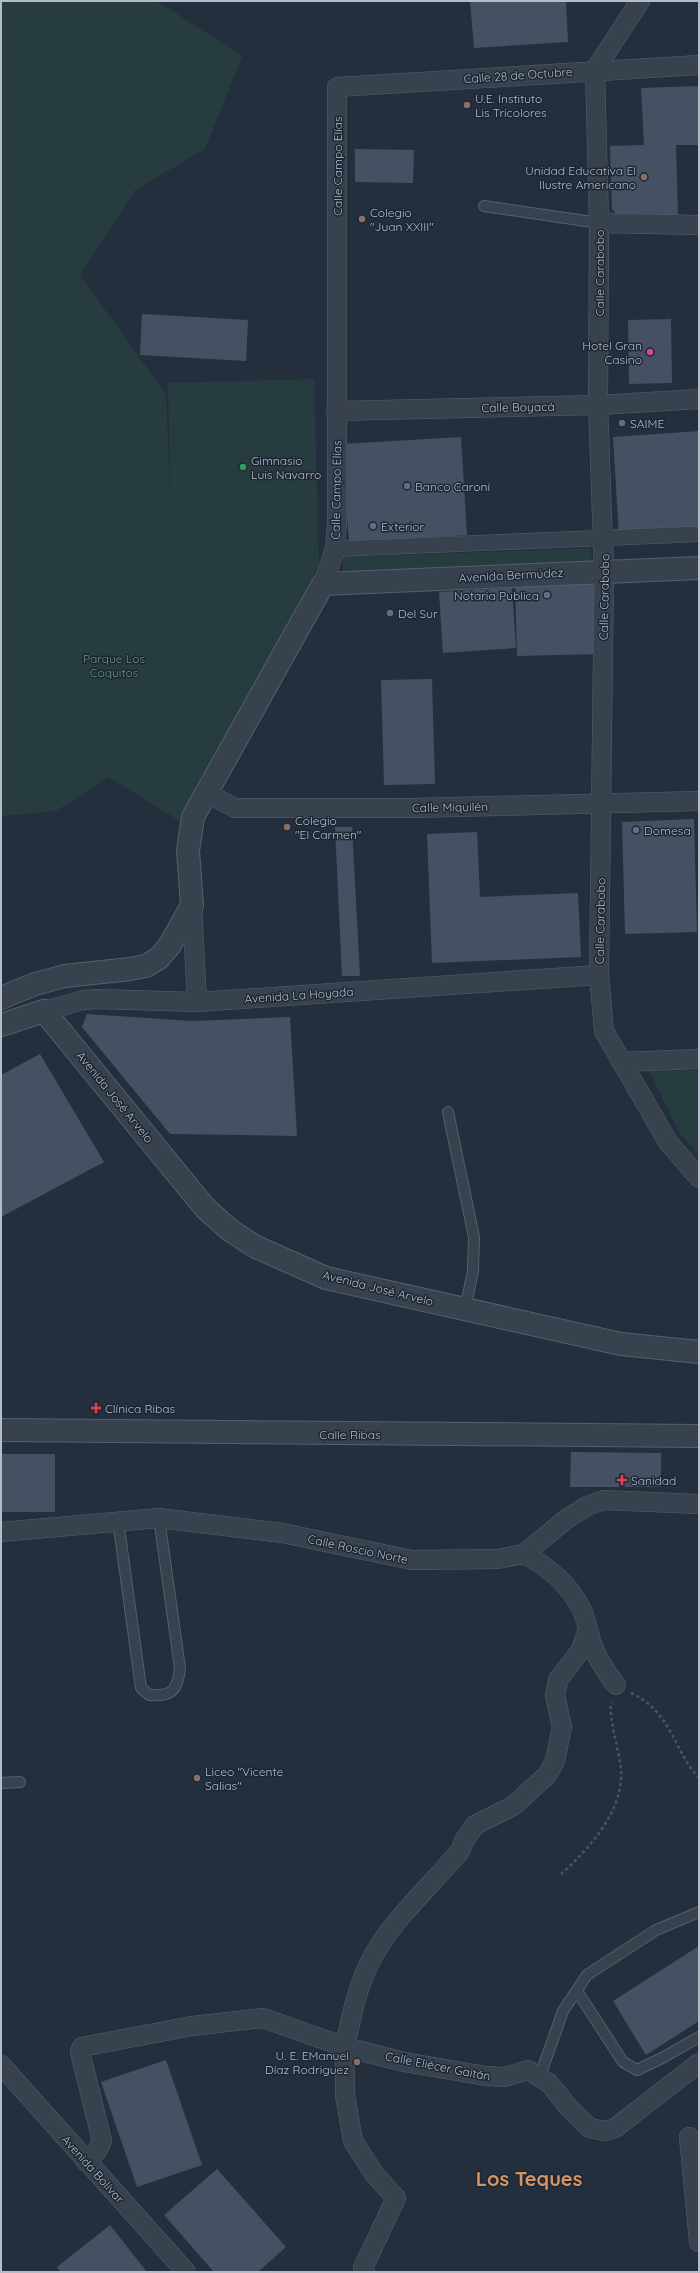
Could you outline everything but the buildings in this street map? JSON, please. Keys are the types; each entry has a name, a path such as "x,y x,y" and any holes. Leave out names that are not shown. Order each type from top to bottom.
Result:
{"street":[{"path":"595,70 636,3"},
{"name":"Calle 28 de Octubre","path":"337,86 699,65"},
{"name":"Calle Carabobo","path":"595,70 599,223 598,405 604,537 599,975 604,1031 668,1142 699,1178"},
{"name":"Calle Campo Elías","path":"192,905 188,845 193,817 205,792 323,584 335,549 337,523 337,86"},
{"path":"599,223 699,225"},
{"name":"Calle Boyacá","path":"336,411 598,405 699,399"},
{"path":"335,549 699,534"},
{"name":"Avenida Bermúdez","path":"323,584 699,568"},
{"name":"Calle Miquilén","path":"205,792 235,808 413,808 699,801"},
{"path":"1,998 35,984 65,976 146,966 159,958 170,945 192,905"},
{"path":"192,905 197,1002"},
{"name":"Avenida La Hoyada","path":"1,1025 83,1000 98,999 197,1002 599,975"},
{"name":"Avenida José Arvelo","path":"44,1011 206,1209 230,1231 256,1247 326,1278 621,1344 699,1352"},
{"path":"621,1062 699,1059"},
{"name":"Calle Ribas","path":"1,1430 699,1436"},
{"name":"Calle Roscio Norte","path":"1,1532 118,1520 159,1518 282,1533 412,1560 497,1559 524,1554 565,1520 587,1506 603,1500 699,1504"},
{"path":"524,1554 544,1564 561,1579 580,1608 591,1642 608,1676 614,1682"},
{"path":"365,2272 363,2268 396,2198 375,2175 353,2141 345,2094 345,2047 352,2008 367,1970 379,1946 409,1906 460,1851 464,1841 476,1825 513,1806 547,1774 551,1768 557,1756 562,1726 556,1695 558,1680 581,1650 588,1629"},
{"name":"Calle Eliécer Gaitán","path":"86,2162 97,2151 102,2141 80,2052 82,2047 192,2026 263,2018 345,2047 404,2062 460,2073 499,2078 515,2075 528,2070 540,2076 555,2088 569,2108 590,2128 596,2130 611,2130 652,2101 699,2064"},
{"name":"Avenida Bolívar","path":"1,2065 86,2162 186,2272"},
{"path":"689,2137 699,2242"}],"lane":[{"path":"484,206 599,223"},
{"path":"448,1112 474,1237 473,1271 465,1309"},
{"path":"118,1520 141,1688 149,1696 159,1696 173,1692 178,1683 180,1668 159,1518"},
{"path":"1,1783 20,1782"},
{"path":"540,2076 563,2011 587,1975 615,1955 656,1930 699,1912"},
{"path":"577,1991 623,2062 637,2070 662,2058 699,2036"}],"path":[{"path":"561,1874 586,1851 615,1808 621,1769 611,1705 614,1682 644,1699 651,1706 672,1733 692,1771 699,1778"}],"green space":[{"name":"Parque Los Coquitos","path":"1,1 157,1 242,56 205,149 135,190 80,275 166,394 171,514 168,383 314,379 319,565 180,821 108,777 56,811 1,816"},
{"path":"591,548 592,565 343,575 343,557"},
{"path":"699,1070 699,1156 679,1132 649,1071"}],"place":[{"name":"U.E. Instituto Lis Tricolores","path":"467,105"},
{"name":"Unidad Educativa El Ilustre Americano","path":"644,177"},
{"name":"Colegio \"Juan XXIII\"","path":"362,219"},
{"name":"Hotel Gran Casino","path":"650,352"},
{"name":"SAIME","path":"622,423"},
{"name":"Gimnasio Luis Navarro","path":"243,467"},
{"name":"Banco Caroní","path":"407,486"},
{"name":"Exterior","path":"373,526"},
{"name":"Notaria Publica","path":"547,595"},
{"name":"Del Sur","path":"390,613"},
{"name":"Colegio \"El Carmen\"","path":"287,827"},
{"name":"Domesa","path":"636,830"},
{"name":"Clínica Ribas","path":"96,1408"},
{"name":"Sanidad","path":"622,1480"},
{"name":"Liceo \"Vicente Salias\"","path":"197,1778"},
{"name":"U. E. EManuel Díaz Rodriguez","path":"357,2062"}],"district":[{"name":"Los Teques","path":"529,2178"}]}
